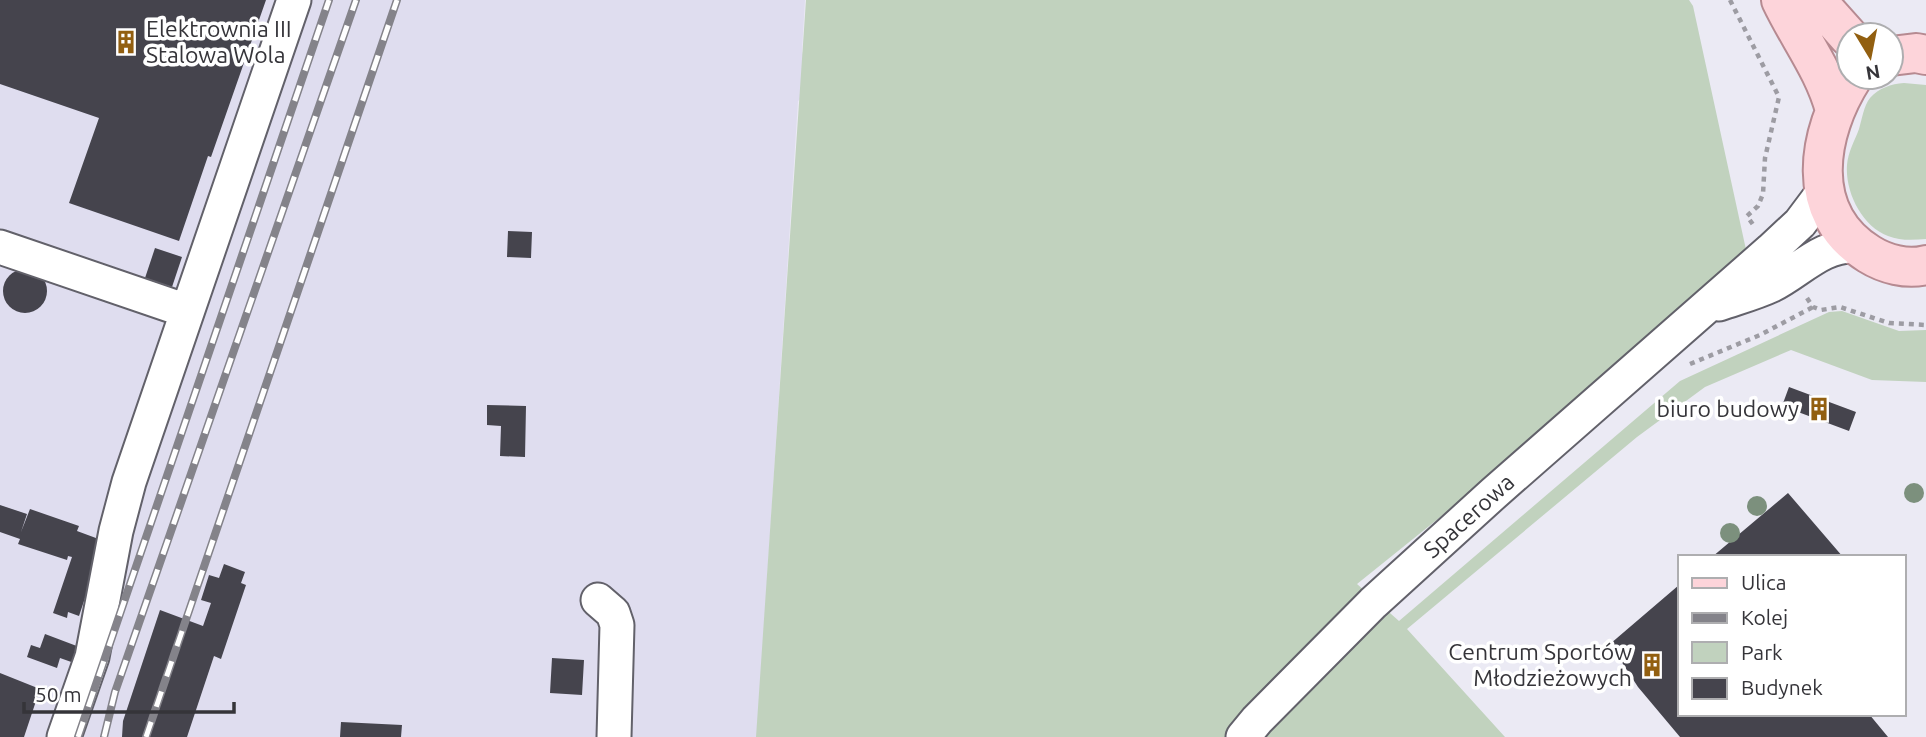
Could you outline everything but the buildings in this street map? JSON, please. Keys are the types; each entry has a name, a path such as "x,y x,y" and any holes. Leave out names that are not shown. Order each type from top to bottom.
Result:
{"main road":[{"path":"1781,0 1796,32 1826,82 1844,93 1823,152 1824,191 1829,210 1856,246 1876,258 1899,266 1924,266"},
{"path":"1816,0 1835,21"}],"street":[{"path":"64,737 92,657 129,482 294,0"},
{"name":"Spacerowa","path":"1243,737 1373,603 1494,492 1707,309 1800,223 1824,191"},
{"name":"Spacerowa","path":"1707,309 1771,285 1819,254 1834,248 1856,246"},
{"path":"0,247 187,311"},
{"path":"598,600 613,613 617,625 614,737"}],"shaded area":[{"path":"0,0 805,0 802,51 812,87 798,101 757,737 0,737"}],"green space":[{"path":"806,0 1689,0 1693,6 1750,268 1357,584 1399,621 1680,381 1829,312 1842,311 1899,331 1926,330 1926,382 1872,380 1791,350 1705,387 1637,437 1407,629 1505,737 756,737"},
{"path":"1905,83 1926,85 1926,239 1893,238 1879,231 1863,216 1852,197 1847,175 1849,155 1865,108 1879,91 1905,91"}],"railway":[{"path":"78,737 329,0"},
{"path":"104,737 115,692 356,0"},
{"path":"146,737 397,0"}],"place":[{"name":"Elektrownia III Stalowa Wola","path":"126,42"},
{"name":"biuro budowy","path":"1819,409"},
{"name":"Centrum Sportów Młodzieżowych","path":"1652,665"}]}
